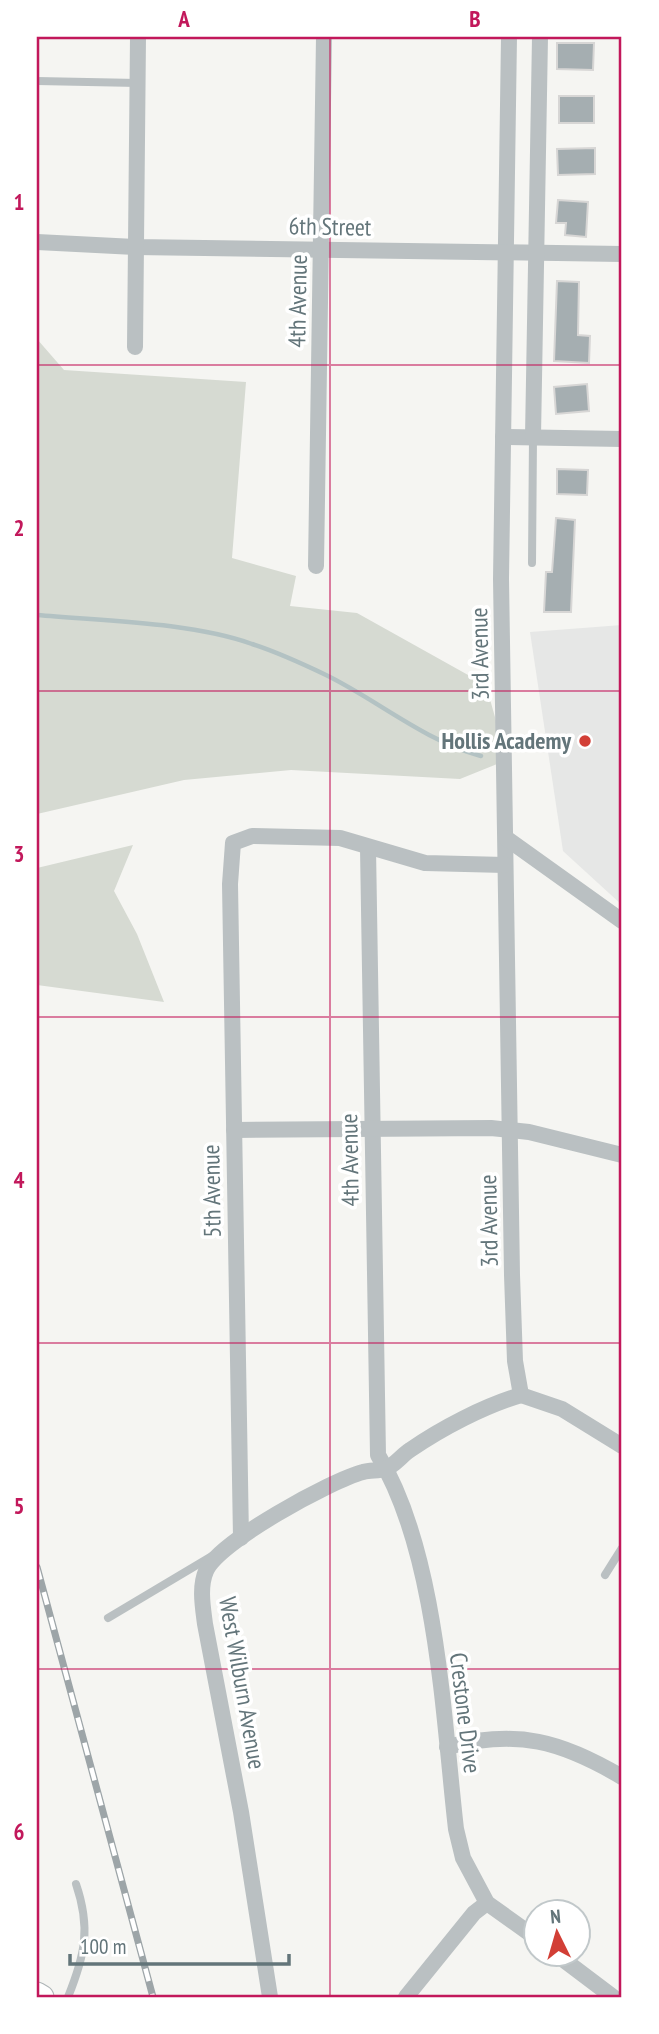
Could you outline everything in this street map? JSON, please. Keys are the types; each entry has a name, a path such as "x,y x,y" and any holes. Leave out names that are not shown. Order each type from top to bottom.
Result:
{"main road":[{"path":"37,1994 42,1997"}],"street":[{"path":"135,347 138,37"},
{"name":"4th Avenue","path":"316,566 324,37"},
{"name":"3rd Avenue","path":"509,37 501,579 515,1361 521,1395"},
{"path":"533,437 540,37"},
{"name":"6th Street","path":"37,242 135,247 622,254"},
{"path":"503,437 622,439"},
{"name":"5th Avenue","path":"241,1538 230,884 233,843 252,836 340,838 368,848"},
{"path":"506,838 622,921"},
{"path":"368,848 425,863 505,865"},
{"name":"4th Avenue","path":"368,848 375,1431 377,1455 386,1469"},
{"path":"234,1130 511,1130 622,1155"},
{"path":"521,1395 562,1409 622,1446"},
{"name":"West Wilburn Avenue","path":"270,1997 241,1812 202,1604 203,1580 208,1567 219,1554 292,1505 339,1481 363,1472 386,1469 434,1436 499,1402 521,1395"},
{"name":"Crestone Drive","path":"386,1469 398,1492 423,1585 460,1847 469,1871 487,1903 522,1928"},
{"path":"447,1747 465,1742 549,1742 586,1756 622,1777"},
{"path":"406,1997 474,1913 487,1903"},
{"path":"574,1968 612,1997"}],"lane":[{"path":"37,81 138,83"},
{"path":"532,563 533,437"},
{"path":"108,1618 241,1538"},
{"path":"605,1575 622,1548"},
{"path":"68,1997 87,1931 85,1909 76,1884"}],"shaded area":[{"path":"37,339 64,370 246,382 232,558 296,576 290,606 357,613 486,685 507,760 460,779 291,770 184,780 37,814"},
{"name":"Hollis Academy","path":"622,625 622,905 563,851 530,632"},
{"path":"133,845 114,891 137,934 164,1002 37,985 37,868"}],"building":[{"path":"557,43 594,43 593,70 557,69"},
{"path":"559,96 594,96 594,123 559,123"},
{"path":"595,148 595,174 558,175 557,149"},
{"path":"558,200 588,202 586,237 565,235 566,223 556,223"},
{"path":"557,281 579,282 578,335 590,336 589,363 554,361"},
{"path":"587,384 589,411 556,414 554,387"},
{"path":"557,469 588,470 587,495 557,494"},
{"path":"556,518 575,520 571,612 544,612 546,572 552,572"}],"waterway":[{"path":"37,615 174,627 252,644 326,675 420,730 481,756"}],"railway":[{"path":"37,1567 153,1997"}],"place":[{"name":"Hollis Academy","path":"585,741"}]}
